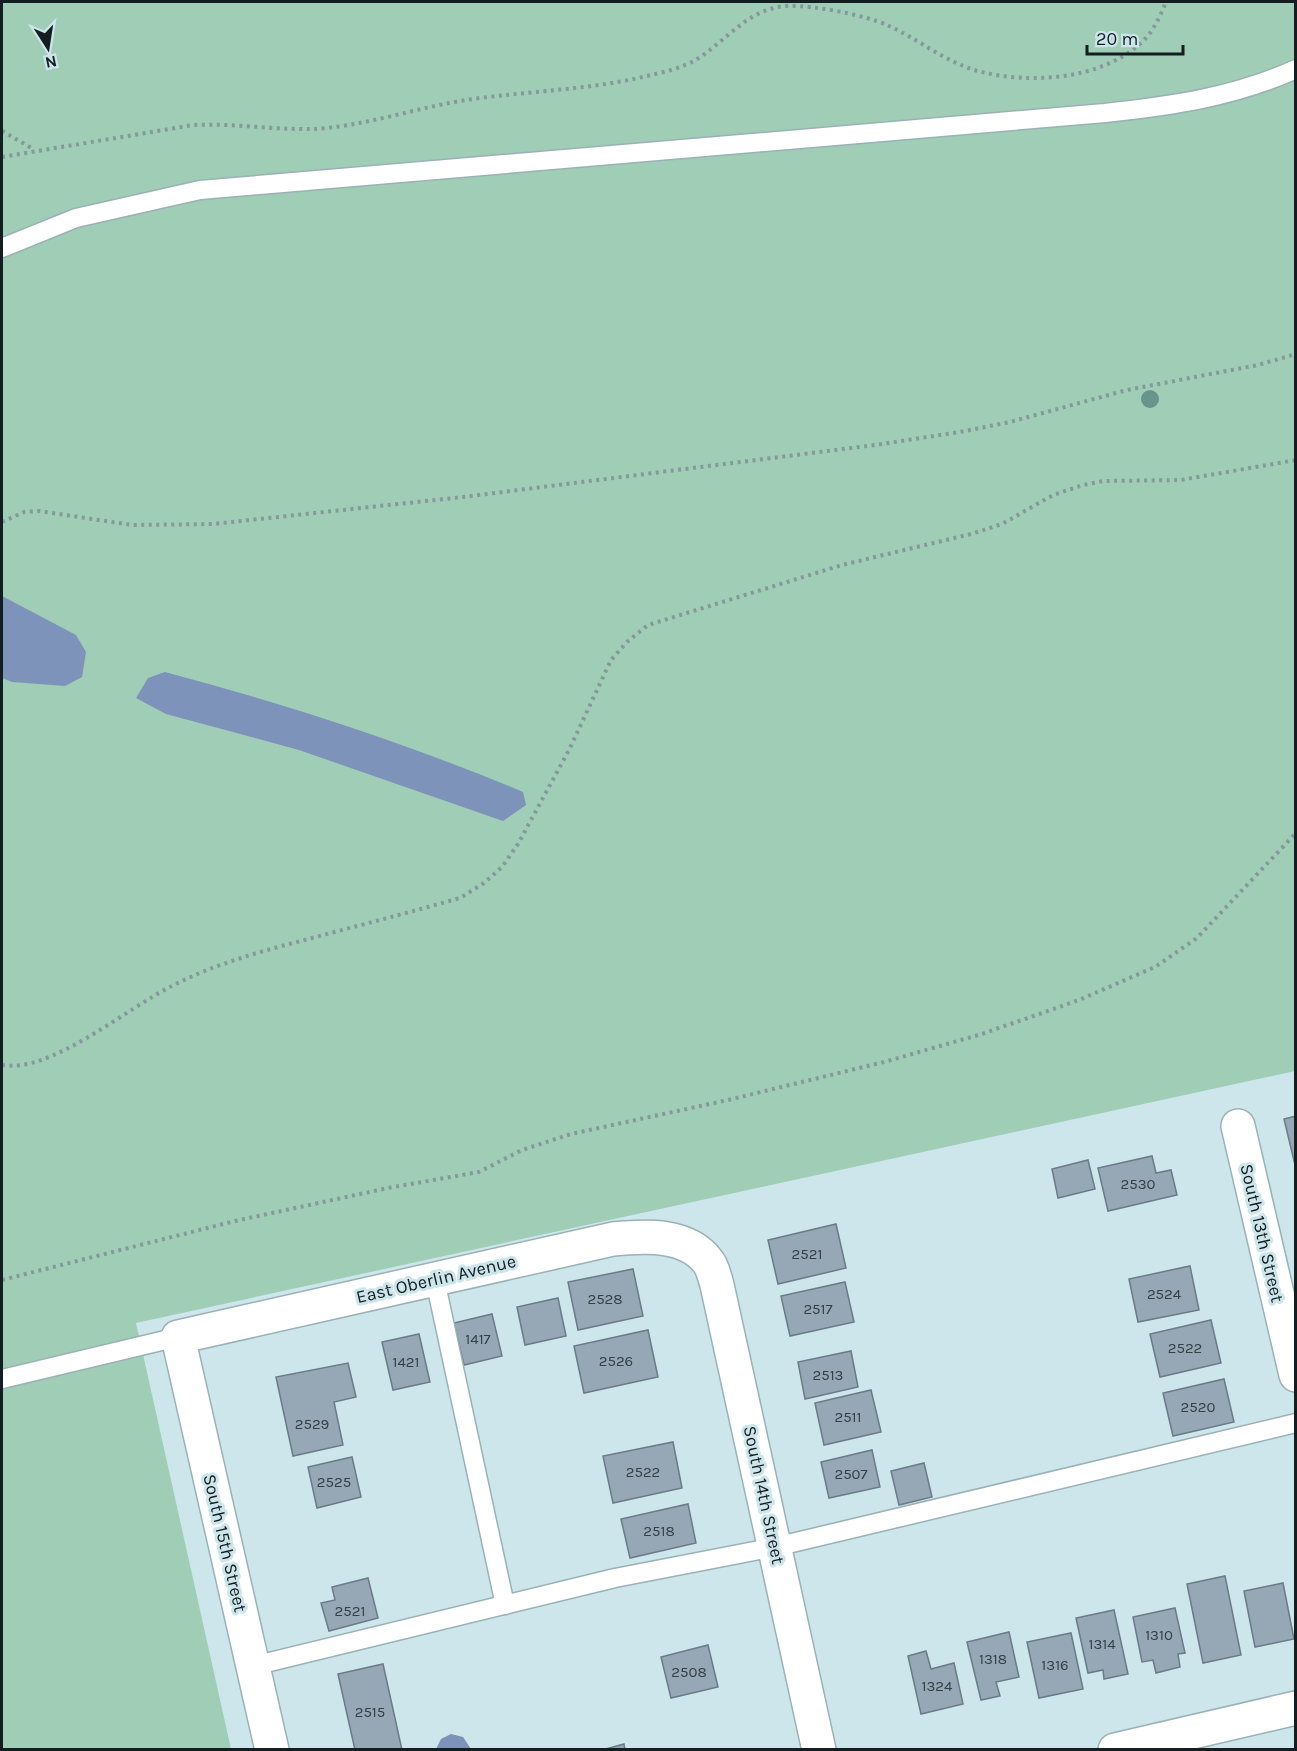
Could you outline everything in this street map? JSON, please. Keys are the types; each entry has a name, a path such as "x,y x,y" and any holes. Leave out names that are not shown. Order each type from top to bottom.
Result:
{"street":[{"name":"South 13th Street","path":"1238,1126 1296,1375"},
{"name":"East Oberlin Avenue","path":"178,1337 613,1239 644,1236 671,1240 694,1248"},
{"name":"South 14th Street","path":"694,1248 709,1263 717,1285 819,1749"},
{"name":"South 15th Street","path":"178,1337 272,1749"},
{"path":"1115,1749 1296,1708"}],"lane":[{"path":"2,248 76,218 200,190 1105,113 1201,99 1259,84 1296,69"},
{"path":"435,1280 505,1605"},
{"path":"2,1379 178,1337"},
{"path":"253,1666 615,1578 775,1547 1296,1423"}],"path":[{"path":"2,157 193,125 221,123 314,129 474,99 594,88 662,73 693,61 735,27 771,9 787,6 823,9 888,25 950,60 977,71 1024,77 1062,76 1105,65 1126,54 1146,37 1166,2"},
{"path":"2,131 33,150"},
{"path":"2,522 24,512 39,511 132,525 213,524 463,497 875,445 1010,422 1127,390 1258,365 1296,354"},
{"path":"2,1065 15,1068 28,1066 58,1054 171,986 207,970 248,955 460,897 484,882 502,867 518,844 568,750 611,660 627,642 648,625 842,565 971,534 1002,524 1053,495 1083,485 1103,481 1181,480 1296,460"},
{"path":"2,1280 235,1221 388,1188 479,1172 522,1150 571,1134 750,1095 884,1062 993,1030 1079,1000 1155,967 1197,938 1296,833"}],"green space":[{"path":"2,2 1295,2 1295,1071 136,1323 231,1749 2,1750"}],"water":[{"path":"2,596 76,635 86,652 82,677 65,686 12,682 2,678"},
{"path":"165,672 301,711 435,757 523,792 526,805 503,821 299,750 166,714 136,698 148,678"},
{"path":"451,1734 463,1737 471,1749 436,1749 441,1739"}],"building":[{"path":"1296,1116 1296,1169 1284,1119"},
{"path":"1152,1156 1156,1173 1171,1170 1177,1195 1108,1211 1098,1168"},
{"path":"1088,1160 1095,1189 1058,1198 1052,1169"},
{"path":"836,1224 846,1268 778,1284 768,1240"},
{"path":"1190,1266 1199,1310 1138,1322 1129,1279"},
{"path":"633,1269 643,1316 578,1330 568,1282"},
{"path":"845,1282 854,1322 790,1336 781,1296"},
{"path":"558,1298 566,1336 525,1345 517,1307"},
{"path":"492,1314 502,1356 464,1365 454,1323"},
{"path":"1211,1320 1221,1363 1160,1377 1150,1334"},
{"path":"648,1330 658,1377 584,1393 574,1346"},
{"path":"419,1334 430,1382 393,1390 382,1342"},
{"path":"851,1351 858,1387 805,1399 798,1362"},
{"path":"348,1363 356,1397 334,1402 343,1445 293,1456 276,1377"},
{"path":"1224,1379 1234,1422 1173,1436 1163,1393"},
{"path":"871,1390 881,1432 824,1445 815,1403"},
{"path":"673,1442 682,1488 613,1503 603,1456"},
{"path":"872,1450 880,1487 829,1498 821,1462"},
{"path":"352,1457 361,1497 317,1508 308,1467"},
{"path":"924,1463 932,1497 899,1505 891,1471"},
{"path":"688,1504 696,1543 630,1558 621,1519"},
{"path":"1225,1576 1241,1655 1203,1663 1187,1584"},
{"path":"368,1578 378,1618 329,1631 321,1603 335,1600 332,1587"},
{"path":"1283,1583 1294,1639 1255,1647 1244,1591"},
{"path":"1175,1608 1185,1653 1178,1654 1180,1667 1156,1673 1153,1660 1142,1662 1133,1617"},
{"path":"1114,1610 1128,1674 1104,1679 1103,1670 1088,1673 1076,1618"},
{"path":"1009,1632 1019,1677 996,1682 1000,1696 981,1700 967,1642"},
{"path":"1071,1633 1083,1689 1039,1698 1027,1642"},
{"path":"708,1645 718,1687 671,1698 661,1657"},
{"path":"926,1651 931,1669 954,1663 963,1704 921,1714 908,1656"},
{"path":"383,1664 402,1750 355,1750 338,1674"},
{"path":"624,1744 625,1750 602,1750"}]}
